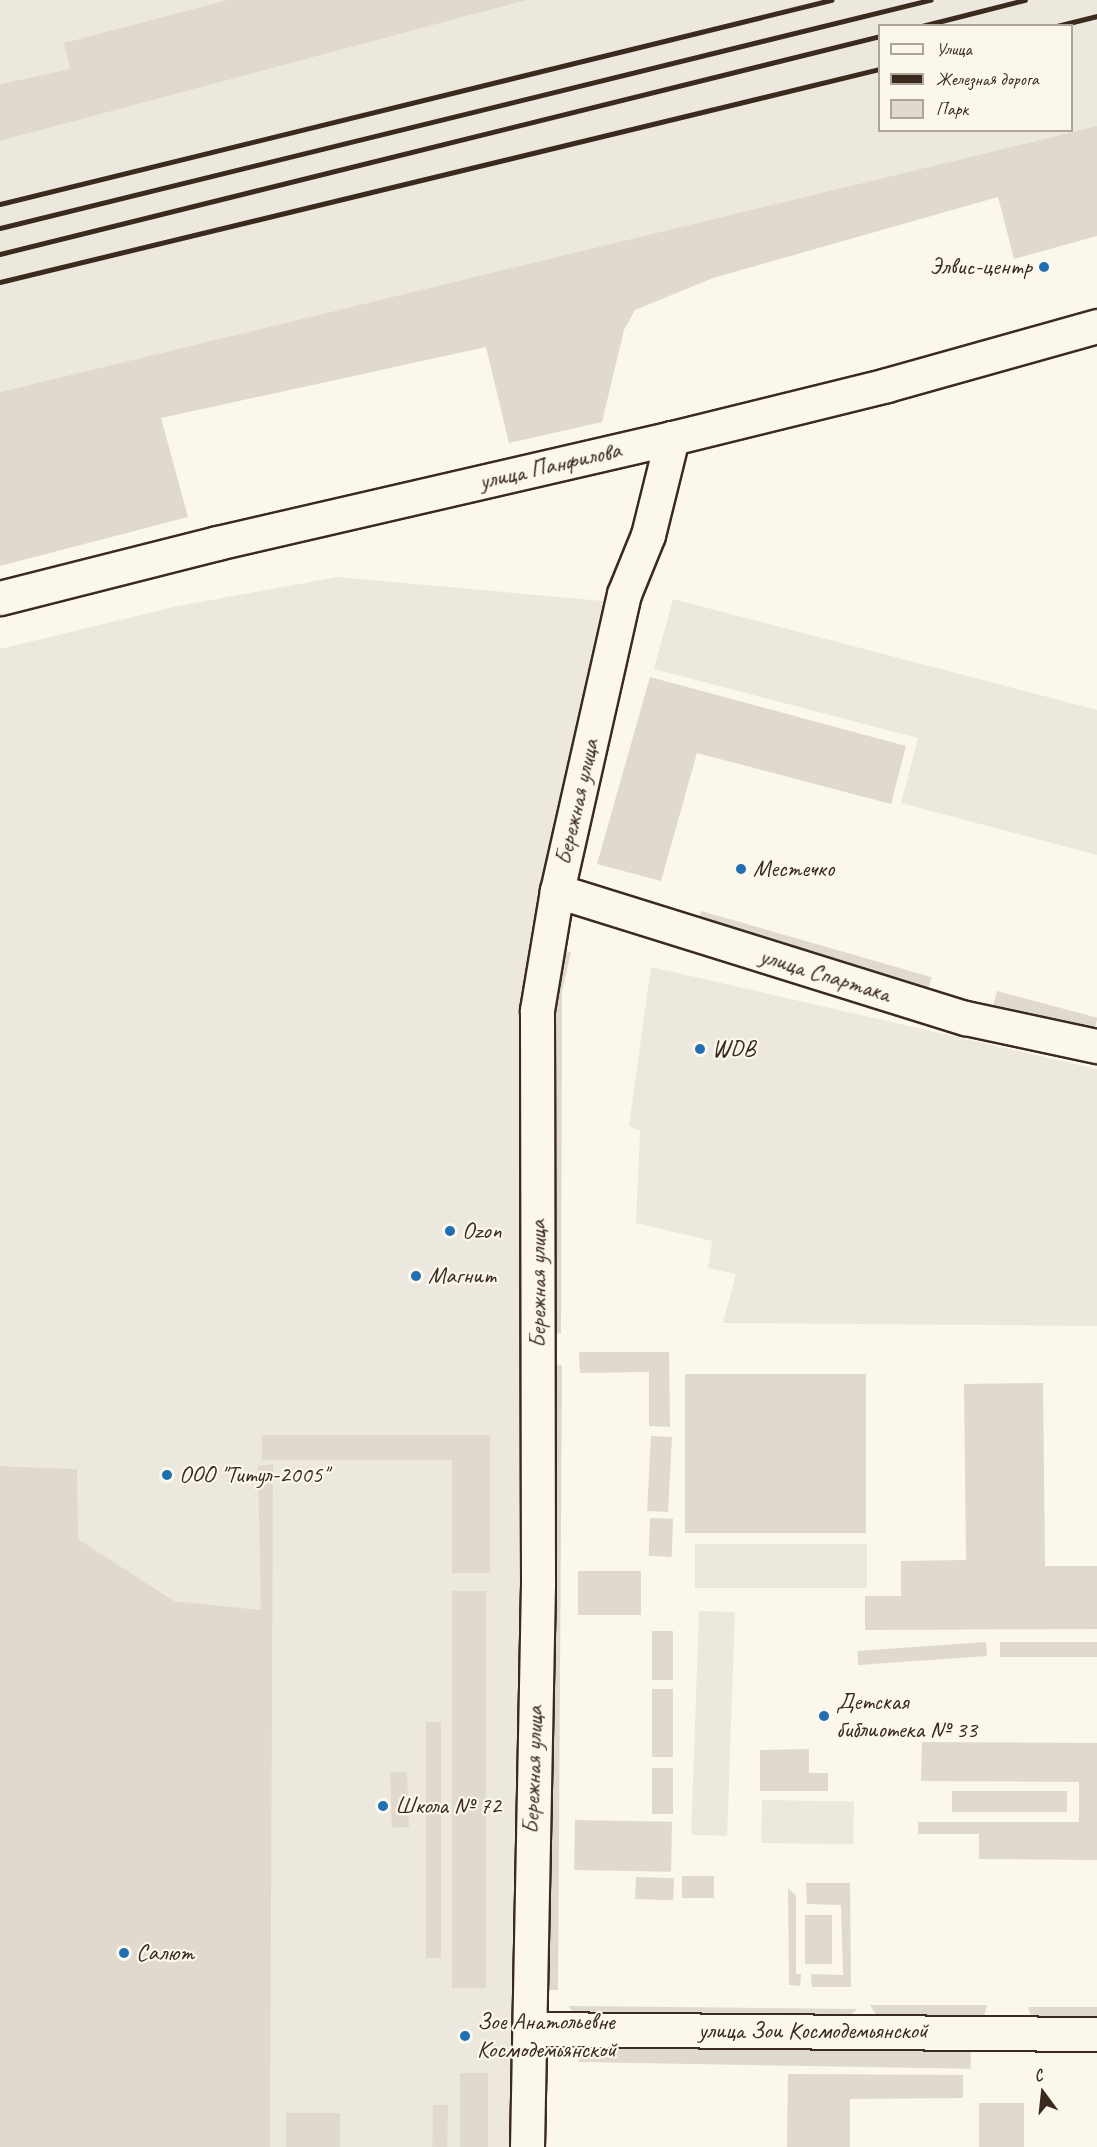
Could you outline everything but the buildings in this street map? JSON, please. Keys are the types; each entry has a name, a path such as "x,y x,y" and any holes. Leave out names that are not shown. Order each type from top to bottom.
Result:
{"street":[{"name":"улица Панфилова","path":"0,598 217,543 672,438 887,385 1097,326"},
{"name":"Бережная улица","path":"528,2147 538,1585 537,1010 557,891 624,594 648,535 672,438"},
{"name":"улица Спартака","path":"557,891 966,1018 1097,1047"},
{"name":"улица Зои Космодемьянской","path":"530,2029 1097,2034"}],"shaded area":[{"path":"0,0 227,0 65,43 70,69 0,84"},
{"path":"527,0 1097,0 1097,126 1073,132 1073,24 878,24 878,132 1072,132 0,392 0,141"},
{"path":"337,577 614,602 566,807 526,1427 516,1854 515,2147 245,2147 268,1611 174,1601 77,1539 77,1469 0,1466 0,649 178,606"},
{"path":"673,599 1097,710 1097,855 901,803 918,738 654,669"},
{"path":"651,967 1097,1069 1097,1326 723,1323 736,1274 708,1268 712,1241 636,1223 640,1131 629,1126"},
{"path":"695,1544 867,1544 867,1588 695,1588"},
{"path":"699,1611 735,1612 727,1836 691,1835"},
{"path":"762,1800 854,1802 853,1845 761,1843"}],"green space":[{"path":"227,0 527,0 0,141 0,84 70,69 64,43"},
{"path":"1097,126 1097,236 1014,259 998,197 713,278 635,310 624,330 602,422 509,443 486,347 161,418 188,517 0,566 0,392"},
{"path":"650,677 906,746 891,804 697,753 661,881 597,864"},
{"path":"701,911 932,977 926,996 695,930"},
{"path":"556,950 571,952 562,992 561,1334 551,1332 548,1014"},
{"path":"997,991 1097,1018 1093,1035 992,1008"},
{"path":"579,1352 669,1352 670,1427 649,1426 649,1372 580,1373"},
{"path":"547,1364 562,1365 558,1990 534,1990"},
{"path":"685,1374 866,1374 866,1533 685,1533"},
{"path":"1043,1383 1045,1566 1097,1566 1097,1629 865,1630 865,1596 901,1596 901,1561 966,1560 964,1384"},
{"path":"262,1435 490,1435 490,1573 452,1573 452,1460 262,1460"},
{"path":"651,1436 672,1437 668,1512 647,1511"},
{"name":"Салют","path":"273,1464 270,2147 0,2147 0,1466 77,1469 78,1539 174,1601 261,1610 258,1466"},
{"path":"650,1518 673,1519 672,1557 649,1556"},
{"path":"578,1571 641,1571 641,1615 578,1615"},
{"path":"452,1591 486,1591 486,1988 452,1988"},
{"path":"652,1631 673,1631 673,1680 652,1680"},
{"path":"986,1642 987,1656 858,1665 857,1651"},
{"path":"1000,1642 1097,1642 1097,1657 1000,1657"},
{"path":"652,1689 673,1689 673,1757 652,1757"},
{"path":"426,1722 441,1722 441,1958 426,1958"},
{"path":"922,1742 1097,1743 1097,1860 979,1859 979,1834 918,1834 918,1822 1079,1822 1079,1782 921,1781"},
{"path":"809,1749 809,1773 828,1773 828,1791 760,1791 760,1750"},
{"path":"652,1768 673,1768 673,1814 652,1814"},
{"path":"407,1772 409,1827 392,1828 390,1773"},
{"path":"952,1791 1067,1791 1067,1812 952,1812"},
{"path":"575,1820 672,1822 671,1872 574,1870"},
{"path":"682,1876 714,1876 714,1898 682,1898"},
{"path":"636,1877 674,1878 673,1900 635,1899"},
{"path":"806,1883 850,1883 851,1987 812,1987 811,1974 843,1975 841,1905 807,1904"},
{"path":"788,1888 796,1896 796,1974 801,1974 800,1986 789,1985"},
{"path":"805,1915 832,1915 832,1964 805,1964"},
{"path":"870,2005 987,2005 983,2020 878,2018"},
{"path":"569,2006 857,2009 843,2023 579,2022"},
{"path":"1028,2007 1097,2007 1097,2027 1032,2018"},
{"path":"579,2039 971,2046 971,2069 579,2062"},
{"path":"460,2073 488,2073 488,2147 460,2147"},
{"path":"531,2074 546,2074 546,2147 531,2147"},
{"path":"788,2074 963,2075 963,2098 850,2099 850,2147 787,2147"},
{"path":"979,2103 1024,2103 1024,2147 979,2147"},
{"path":"433,2105 448,2105 447,2147 432,2147"},
{"path":"286,2113 340,2113 340,2147 286,2147"}],"railway":[{"path":"0,204 831,0"},
{"path":"0,228 930,0"},
{"path":"930,24 1025,0"},
{"path":"1065,24 1097,16"},
{"path":"0,254 878,36"},
{"path":"0,282 878,69"}],"place":[{"name":"Элвис-центр","path":"1044,267"},
{"name":"Местечко","path":"741,869"},
{"name":"WDB","path":"700,1049"},
{"name":"Ozon","path":"450,1231"},
{"name":"Магнит","path":"416,1276"},
{"name":"ООО \"Титул-2005\"","path":"167,1475"},
{"name":"Детская библиотека № 33","path":"824,1716"},
{"name":"Школа № 72","path":"383,1806"},
{"name":"Салют","path":"124,1953"},
{"name":"Зое Анатольевне Космодемьянской","path":"465,2036"}]}
